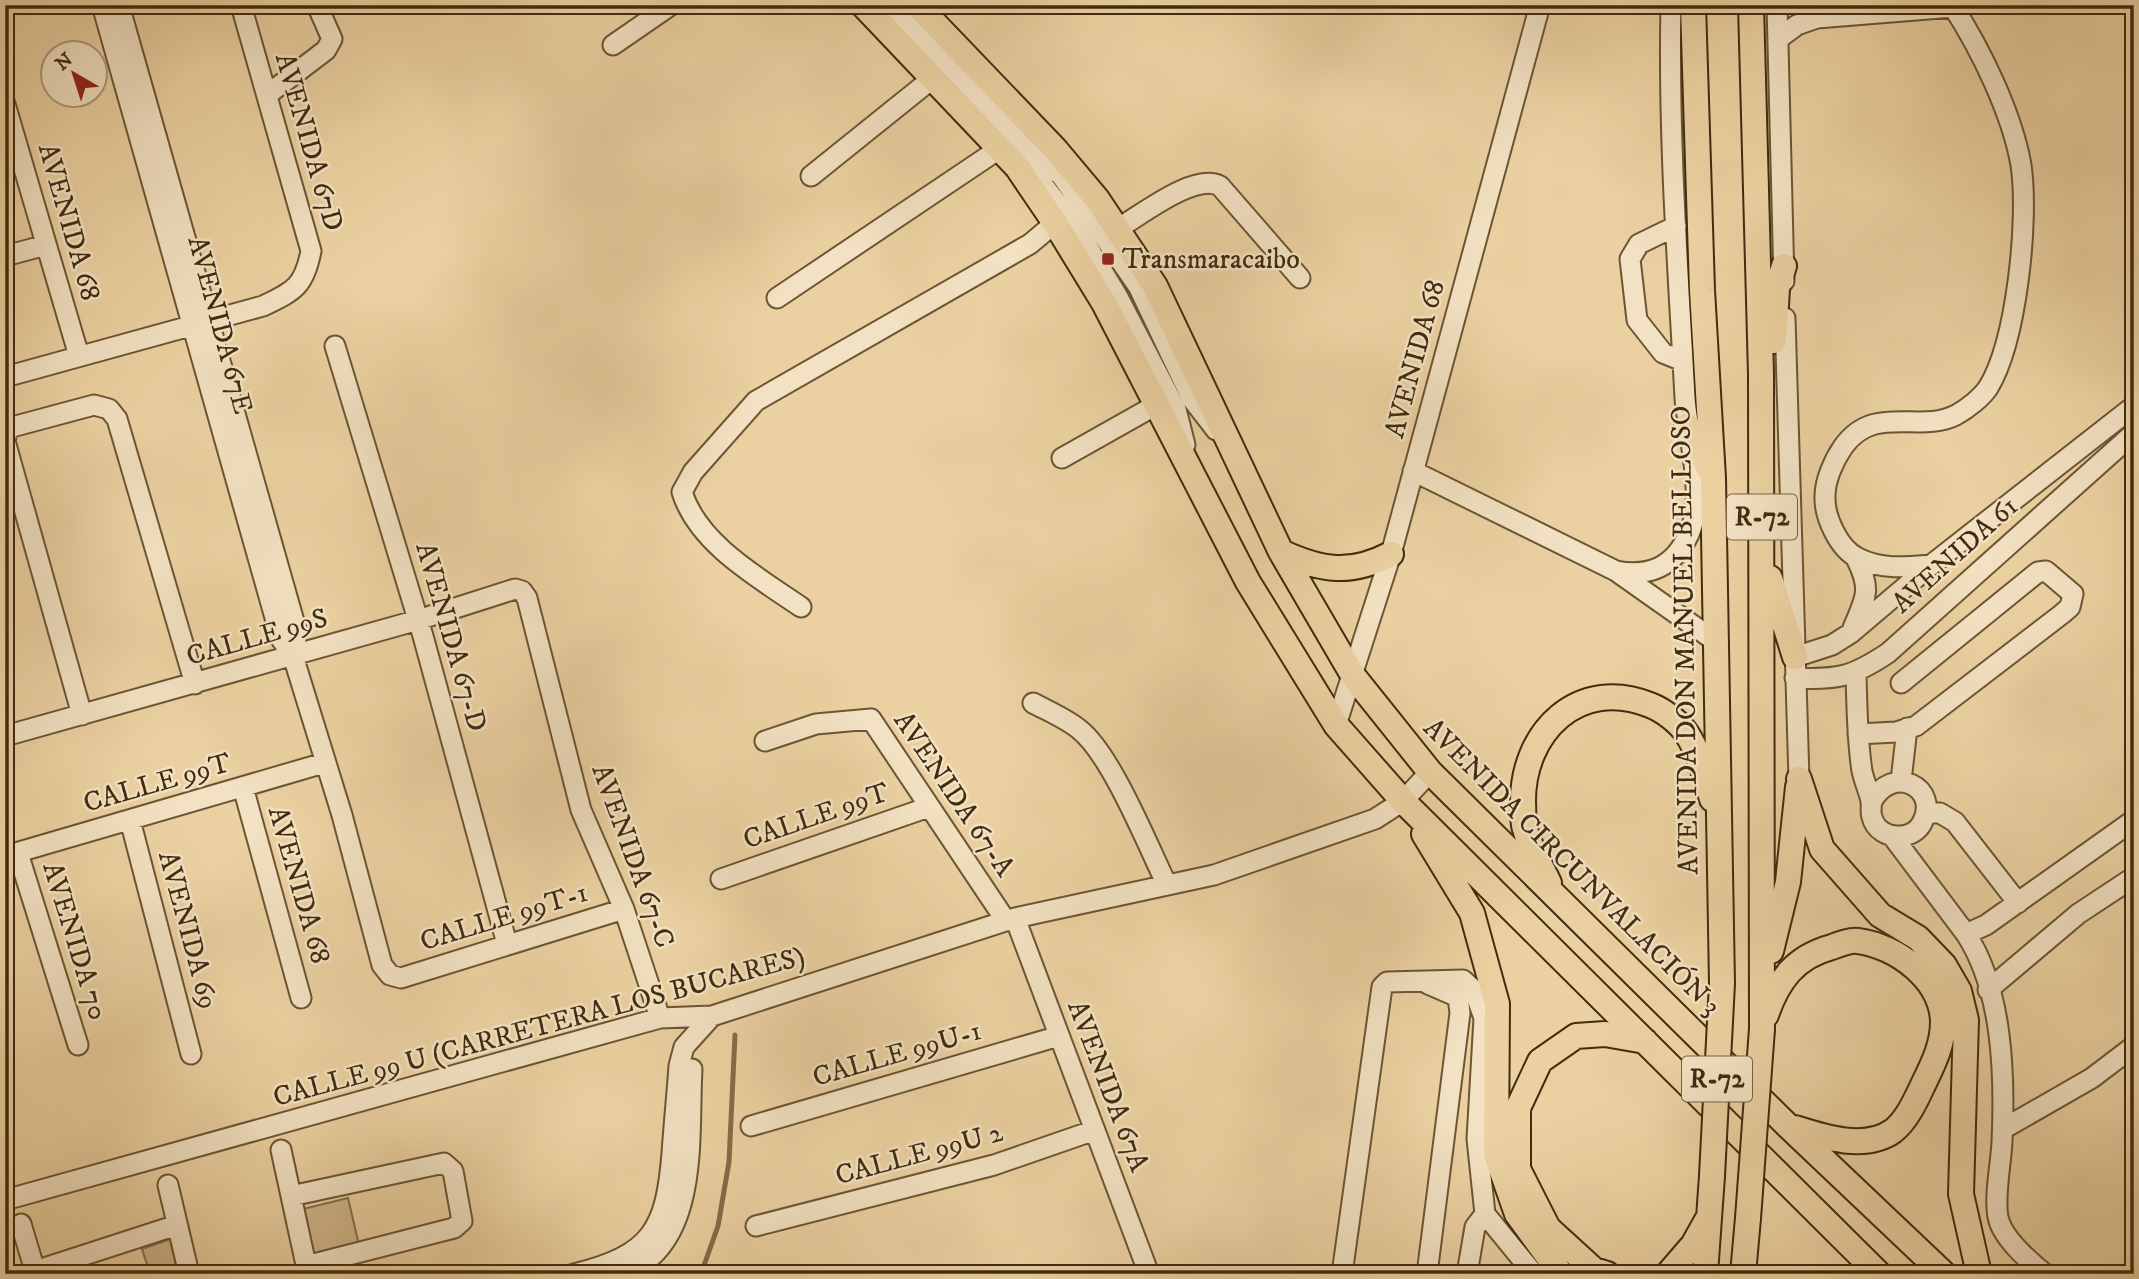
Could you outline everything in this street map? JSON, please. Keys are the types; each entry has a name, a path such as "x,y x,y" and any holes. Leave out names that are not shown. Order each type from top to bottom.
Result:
{"main road":[{"path":"863,5 1017,167 1055,223 1104,303 1248,582 1336,725 1403,800 1880,1274"},
{"name":"AVENIDA CIRCUNVALACIÓN 3","path":"917,5 1055,149 1117,229 1155,286 1281,551 1354,677 1430,772 1788,1126 1944,1274"},
{"name":"AVENIDA DON MANUEL BELLOSO","path":"1693,5 1706,465 1718,643 1722,983 1712,1210 1705,1274"},
{"name":"R-72","path":"1743,1274 1762,1029 1761,374 1751,5"},
{"path":"1761,374 1774,347 1777,288 1784,266"},
{"path":"1687,426 1706,465"},
{"path":"1281,551 1303,562 1331,568 1365,567 1391,554"},
{"name":"R-72","path":"1762,555 1795,667"},
{"path":"1556,897 1524,828 1523,787 1533,751 1553,720 1578,703 1605,697 1634,699 1660,709 1686,732 1697,752 1720,824"},
{"path":"1799,779 1822,849 1881,915 1918,938 1944,965 1959,992 1965,1020 1961,1194 1979,1274"},
{"name":"R-72","path":"1762,988 1788,882 1799,779"},
{"path":"1403,800 1472,913 1497,1004 1496,1154 1517,1214 1561,1274"},
{"path":"1762,1029 1776,987 1809,953 1855,940 1896,951 1931,985 1943,1020 1939,1052 1914,1105 1892,1132 1860,1142 1826,1138 1788,1126"},
{"path":"1606,1274 1594,1270 1548,1228 1518,1169 1518,1108 1540,1061 1576,1037 1605,1034 1645,1041"},
{"path":"1668,1274 1693,1245 1712,1210"}],"street":[{"name":"AVENIDA 67E","path":"102,5 200,322"},
{"name":"AVENIDA 67E","path":"119,5 281,639 293,656 342,815 382,965 390,975 401,978"},
{"name":"AVENIDA 67D","path":"200,322 262,306 294,291 307,274 311,251 241,5"},
{"path":"267,94 326,50 332,38 317,5"},
{"path":"613,45 671,5"},
{"path":"889,5 1026,149 1061,176 1138,286 1192,399 1231,450"},
{"name":"AVENIDA 68","path":"1336,725 1354,677 1391,554 1540,5"},
{"path":"1671,5 1669,100 1687,426"},
{"name":"R-72","path":"1777,5 1799,779"},
{"path":"1778,39 1797,25 1817,18 1952,6 1978,46 2021,163 2021,265 2016,298 1997,368 1987,389 1954,416 1932,420 1883,421 1860,431 1844,445 1828,478 1824,497 1833,533 1856,558 1867,579 1867,595 1851,633"},
{"path":"811,176 933,78"},
{"name":"AVENIDA 68","path":"5,104 79,356"},
{"path":"777,298 999,149"},
{"path":"1026,149 1044,186 1075,226 1118,297 1159,376 1176,410 1194,478"},
{"path":"1117,229 1191,186 1213,182 1220,186 1300,278"},
{"path":"801,607 714,543 686,505 682,492 693,472 756,401 1030,244 1055,223"},
{"path":"1676,226 1639,244 1630,259 1637,320 1663,353 1683,361"},
{"path":"5,256 46,244"},
{"path":"5,377 200,322"},
{"name":"AVENIDA 67-D","path":"335,346 418,620 507,944"},
{"path":"82,715 5,441 6,432 12,427 94,405 109,409 117,419 195,684"},
{"path":"1062,458 1156,405"},
{"path":"1795,667 1851,633 1931,565 2134,406"},
{"name":"AVENIDA 61","path":"1795,667 1832,680 1856,674 1888,653 2134,433"},
{"path":"1616,571 1639,575 1661,568 1677,552 1689,533 1706,465"},
{"path":"1413,471 1616,571 1718,643"},
{"path":"1856,558 1887,568 1931,565"},
{"path":"1858,734 1907,729 1934,712 2062,614 2070,607 2073,594 2046,571 2038,572 1901,683"},
{"name":"CALLE 99S","path":"5,736 418,620 515,589 522,592"},
{"name":"AVENIDA 67-C","path":"522,592 527,598 581,810 624,909 660,1017"},
{"path":"1856,674 1862,772 1871,803 1872,818 1880,830 1894,837 1966,934 1980,961 1997,1027 2003,1129 1998,1218 2015,1246 2045,1274"},
{"path":"1033,703 1080,730 1097,750 1130,808 1167,886"},
{"name":"AVENIDA 67-A","path":"765,741 816,724 871,719 929,807 1010,920"},
{"path":"1901,781 1907,729"},
{"name":"CALLE 99T","path":"12,855 324,763"},
{"name":"CALLE 99 U (CARRETERA LOS BUCARES)","path":"5,1200 660,1017 712,1016 1010,920 1213,875 1375,819 1403,800 1430,772"},
{"path":"1871,803 1877,791 1888,783 1901,781 1915,786 1925,798 1927,813 1921,827 1908,836 1894,837"},
{"name":"AVENIDA 68","path":"243,787 301,998"},
{"name":"CALLE 99T","path":"721,879 929,807"},
{"path":"1927,813 1940,813 1955,822 2018,903"},
{"name":"AVENIDA 69","path":"130,820 191,1054"},
{"path":"1966,934 1986,925 2134,820"},
{"name":"AVENIDA 70","path":"12,855 78,1045"},
{"path":"1988,990 2078,914 2134,877"},
{"name":"CALLE 99T-1","path":"401,978 624,909"},
{"name":"AVENIDA 67A","path":"1010,920 1059,1036 1149,1274"},
{"path":"1421,978 1435,989 1458,997 1460,1013 1427,1274"},
{"path":"1342,1274 1382,987 1387,982 1421,978 1463,980 1479,999 1484,1018 1484,1038 1477,1139 1485,1214 1534,1274"},
{"path":"623,1274 650,1248 669,1198 679,1066 684,1047 712,1016"},
{"name":"CALLE 99U-1","path":"751,1126 1059,1036"},
{"path":"2003,1129 2092,1078 2134,1046"},
{"name":"CALLE 99U 2","path":"756,1226 994,1165 1095,1130"},
{"path":"281,1150 307,1270 454,1228 462,1221 453,1171 444,1163 291,1196"},
{"path":"168,1185 189,1274"},
{"path":"1466,1274 1475,1227 1485,1214"},
{"path":"21,1224 36,1273 177,1225"},
{"path":"574,1274 650,1248"}],"shaded area":[{"path":"348,1198 359,1245 310,1258 299,1210"},
{"path":"170,1239 178,1274 150,1274 142,1249"}],"waterway":[{"path":"701,1274 718,1226 729,1162 735,1035"}],"place":[{"name":"Transmaracaibo","path":"1108,259"}]}
